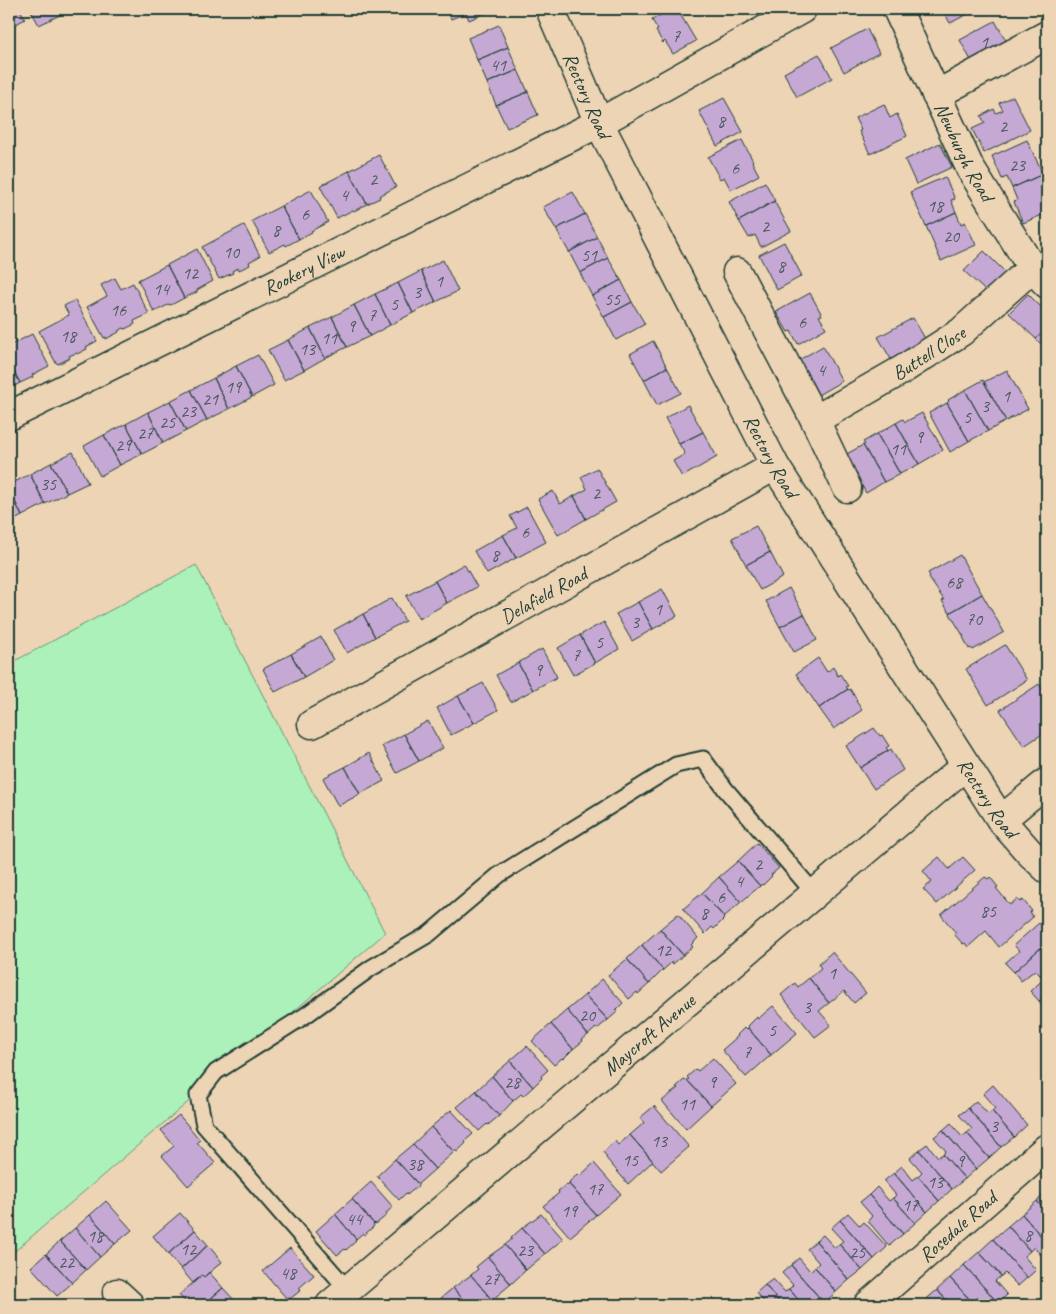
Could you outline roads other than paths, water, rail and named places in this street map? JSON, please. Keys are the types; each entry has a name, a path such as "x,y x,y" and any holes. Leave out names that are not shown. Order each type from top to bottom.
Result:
{"street":[{"name":"Rectory Road","path":"550,9 599,123 775,466 1001,820 1047,869"},
{"path":"599,123 802,9"},
{"name":"Newburgh Road","path":"897,9 970,168 1039,276"},
{"path":"936,95 1047,35"},
{"name":"Rookery View","path":"9,416 599,123"},
{"path":"737,272 815,420 847,488"},
{"name":"Buttell Close","path":"815,420 902,370 961,332 1039,276"},
{"name":"Delafield Road","path":"312,724 775,466"},
{"name":"Maycroft Avenue","path":"339,1298 966,766"},
{"path":"1001,820 1047,782"},
{"name":"Rosedale Road","path":"868,1305 1047,1148"}],"lane":[{"path":"339,1298 204,1125 198,1095 216,1072 306,1015 371,968 429,934 500,875 676,765 703,759 726,790 815,894"}]}
